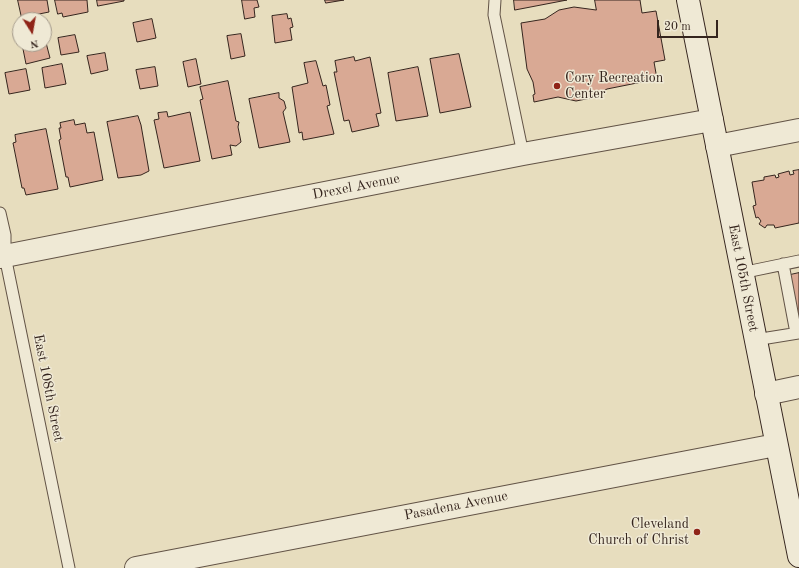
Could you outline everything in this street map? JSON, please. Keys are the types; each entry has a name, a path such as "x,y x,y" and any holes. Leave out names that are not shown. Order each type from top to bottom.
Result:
{"street":[{"name":"East 105th Street","path":"688,0 741,273 799,556"},
{"name":"Drexel Avenue","path":"3,256 523,154 712,120"},
{"path":"717,146 799,130"},
{"path":"766,394 799,387"},
{"name":"Pasadena Avenue","path":"136,568 776,445"}],"lane":[{"path":"495,0 494,15 523,154"},
{"name":"East 108th Street","path":"0,213 5,235 3,256 69,568"},
{"path":"741,273 799,261"},
{"path":"755,340 798,333 782,264"}],"building":[{"path":"18,0 47,0 49,12 21,12"},
{"path":"55,0 87,0 88,12 63,17 62,13 58,14"},
{"path":"97,0 124,0 124,1 98,6"},
{"path":"242,0 257,0 259,7 254,8 255,17 245,19"},
{"path":"325,0 344,0 326,3"},
{"path":"514,0 567,0 515,10"},
{"path":"595,0 640,0 642,13 656,11 665,60 654,62 657,79 607,89 591,98 576,101 558,97 534,102 533,95 535,94 533,82 527,69 521,23 545,19 559,10 574,7 596,10"},
{"path":"287,14 288,19 291,18 293,27 290,28 292,40 275,43 272,16"},
{"path":"152,19 156,38 137,42 133,23"},
{"path":"241,34 245,56 231,59 227,36"},
{"path":"75,35 79,52 61,55 58,38"},
{"path":"24,52 48,52 50,58 26,64"},
{"path":"105,53 108,70 91,74 87,56"},
{"path":"459,54 471,107 440,113 430,59"},
{"path":"354,57 355,61 370,57 381,113 376,114 379,126 352,132 349,120 344,121 334,72 337,72 335,61"},
{"path":"196,59 201,84 188,87 183,62"},
{"path":"316,61 323,86 326,85 330,105 327,106 334,134 303,140 302,132 299,133 292,87 308,83 304,63"},
{"path":"62,64 66,84 45,88 42,68"},
{"path":"155,67 158,86 140,89 136,70"},
{"path":"418,67 428,116 396,121 388,73"},
{"path":"26,69 30,90 9,94 5,73"},
{"path":"228,81 236,121 239,122 238,127 241,142 236,146 230,145 232,155 212,159 200,100 203,99 200,87"},
{"path":"279,93 279,98 284,101 286,108 283,112 290,142 259,148 249,99"},
{"path":"167,112 168,117 190,112 200,161 164,168 154,120 159,119 158,113"},
{"path":"138,116 149,171 141,175 118,178 107,122"},
{"path":"74,120 75,125 85,123 87,133 94,132 103,180 70,187 68,177 66,177 59,140 61,139 59,128 61,128 60,123"},
{"path":"46,129 58,189 26,195 24,188 22,188 13,143 16,142 15,135"},
{"path":"799,170 799,223 775,228 774,225 767,225 765,228 759,224 761,221 758,217 756,218 753,206 756,205 752,182 764,180 764,177 775,175 776,178 779,177 778,174 789,171 790,175 794,174 793,171"},
{"path":"799,273 799,315 797,315 790,275"}],"place":[{"name":"Cory Recreation Center","path":"557,86"},
{"name":"Cleveland Church of Christ","path":"697,532"}]}
